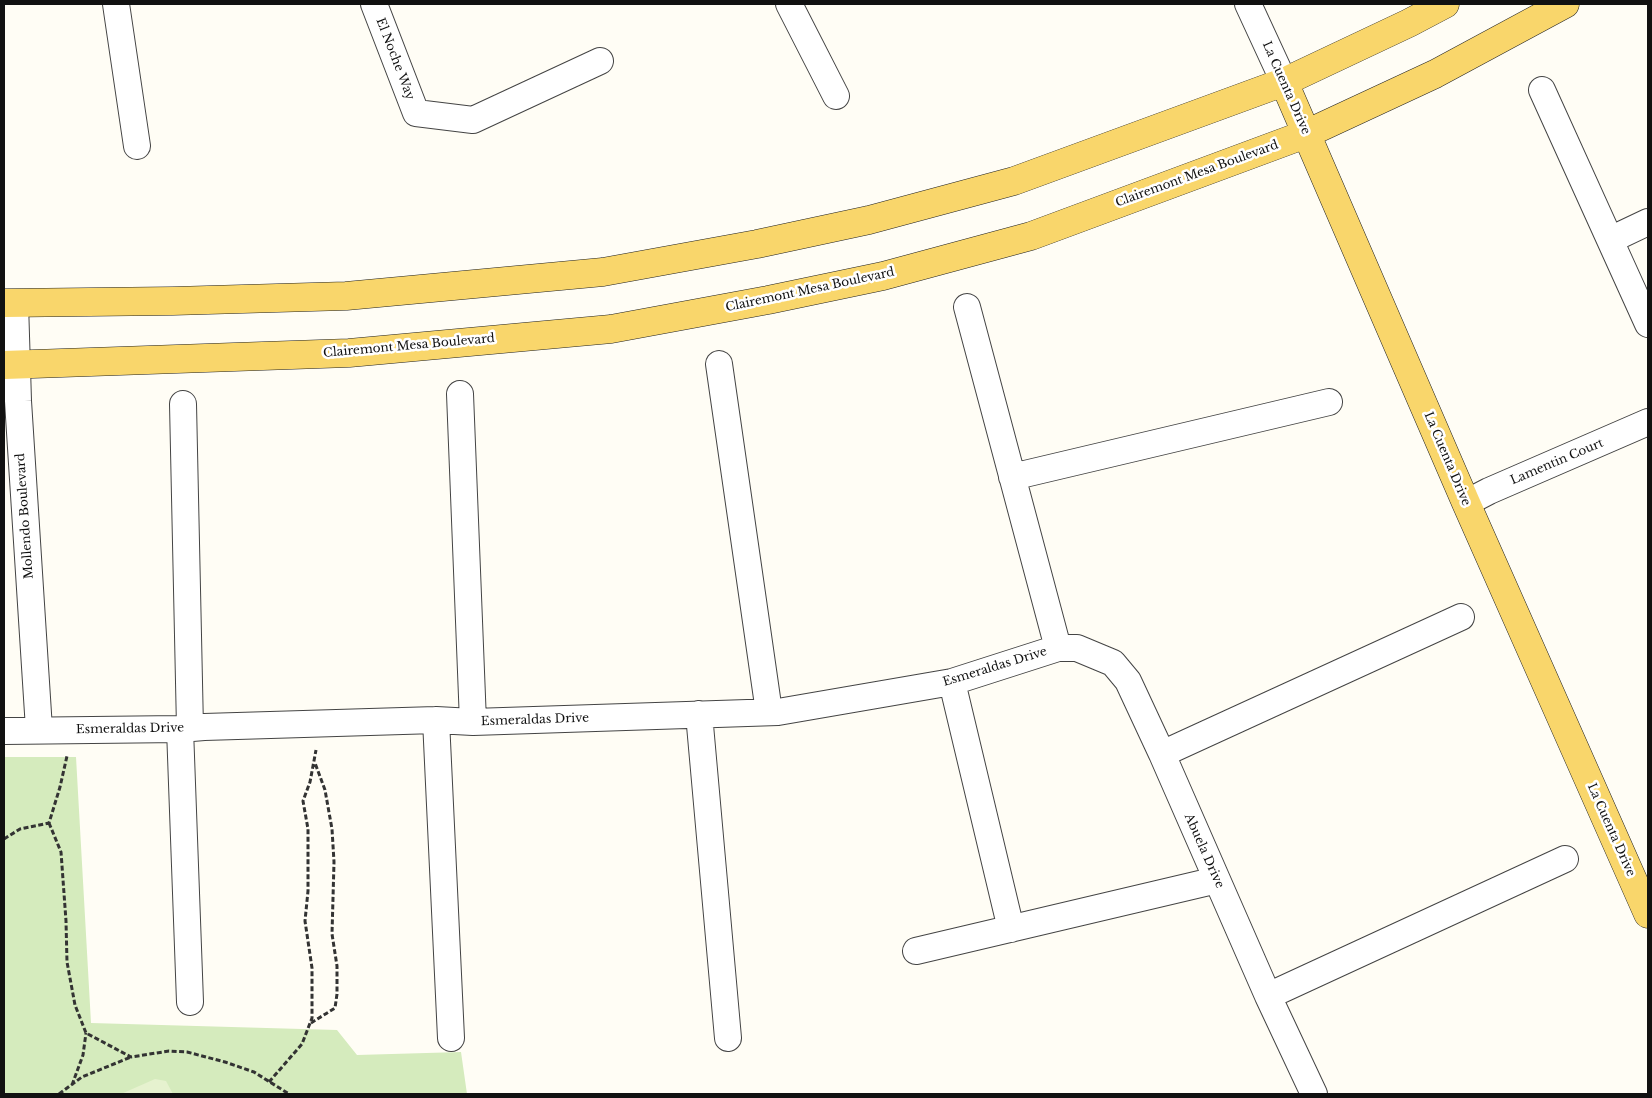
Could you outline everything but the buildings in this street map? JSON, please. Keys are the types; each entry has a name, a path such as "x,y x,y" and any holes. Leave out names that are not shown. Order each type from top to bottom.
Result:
{"main road":[{"path":"9,303 346,296 603,272 757,244 869,220 1014,181 1284,82 1445,4"},
{"name":"Clairemont Mesa Boulevard","path":"10,364 349,353 611,329 768,300 873,278 1031,236 1306,134 1435,74 1565,4"},
{"name":"La Cuenta Drive","path":"1284,82 1466,503 1648,914"}],"street":[{"path":"116,4 137,146"},
{"name":"El Noche Way","path":"374,4 416,114 473,120 600,61"},
{"path":"789,4 836,96"},
{"name":"La Cuenta Drive","path":"1248,4 1284,82"},
{"path":"1542,90 1648,324"},
{"path":"1610,240 1648,222"},
{"name":"Mollendo Boulevard","path":"9,303 10,364 39,729"},
{"path":"967,306 1058,648"},
{"path":"719,364 769,712"},
{"path":"460,394 473,722"},
{"path":"1012,477 1329,402"},
{"path":"183,404 185,728 190,1002"},
{"name":"Lamentin Court","path":"1466,503 1489,491 1648,422"},
{"path":"1162,754 1461,618"},
{"name":"Esmeraldas Drive","path":"4,731 185,728 436,720 473,722 778,712 952,682 1058,648"},
{"name":"Abuela Drive","path":"1058,648 1077,648 1113,664 1128,681 1268,996 1314,1094"},
{"path":"952,682 1011,929"},
{"path":"699,714 728,1038"},
{"path":"436,720 451,1038"},
{"path":"1268,996 1565,859"},
{"path":"916,951 1217,880"}],"path":[{"path":"270,1082 302,1044 312,1018 312,968 305,921 308,891 308,829 303,800 310,782 314,762 318,724"},
{"path":"72,730 60,788 49,822 61,852 66,921 66,962 76,1005 86,1033 83,1055 72,1085"},
{"path":"310,1024 334,1008 337,984 337,966 332,934 334,862 332,829 326,790 314,762"},
{"path":"4,839 20,829 49,822"},
{"path":"86,1033 131,1057"},
{"path":"59,1094 82,1078 131,1057 169,1051 188,1052 254,1072 289,1094"}],"green space":[{"path":"4,757 76,757 91,1023 337,1030 357,1055 461,1052 467,1094 4,1094"},
{"path":"155,1079 166,1081 173,1094 121,1094"}]}
